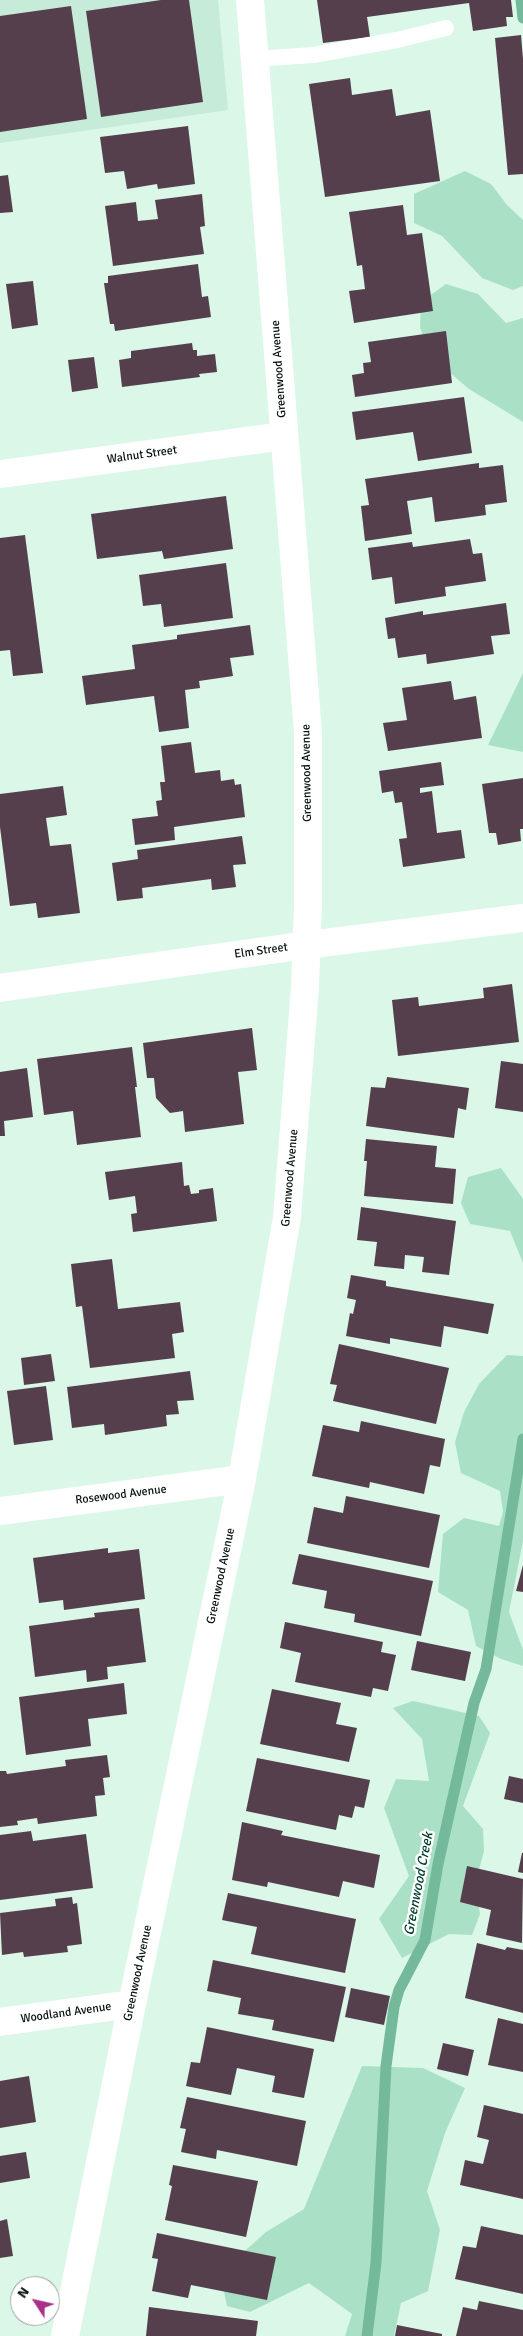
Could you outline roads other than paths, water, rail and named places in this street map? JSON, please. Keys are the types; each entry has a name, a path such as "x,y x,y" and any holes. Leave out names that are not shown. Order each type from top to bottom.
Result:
{"street":[{"name":"Greenwood Avenue","path":"65,2336 132,2004 242,1479 288,1217 307,945 308,733 250,0"},
{"name":"Walnut Street","path":"0,474 284,436"},
{"name":"Elm Street","path":"0,988 307,945 523,918"},
{"name":"Rosewood Avenue","path":"0,1510 242,1479"},
{"name":"Woodland Avenue","path":"0,2022 132,2004"}],"lane":[{"path":"255,59 313,55 397,40 446,28"}],"waterway":[{"name":"Greenwood Creek","path":"521,0 523,18"},
{"name":"Greenwood Creek","path":"367,2336 376,2263 386,2066 394,2007 399,1990 425,1940 438,1864 474,1703 486,1669 523,1439"}]}
